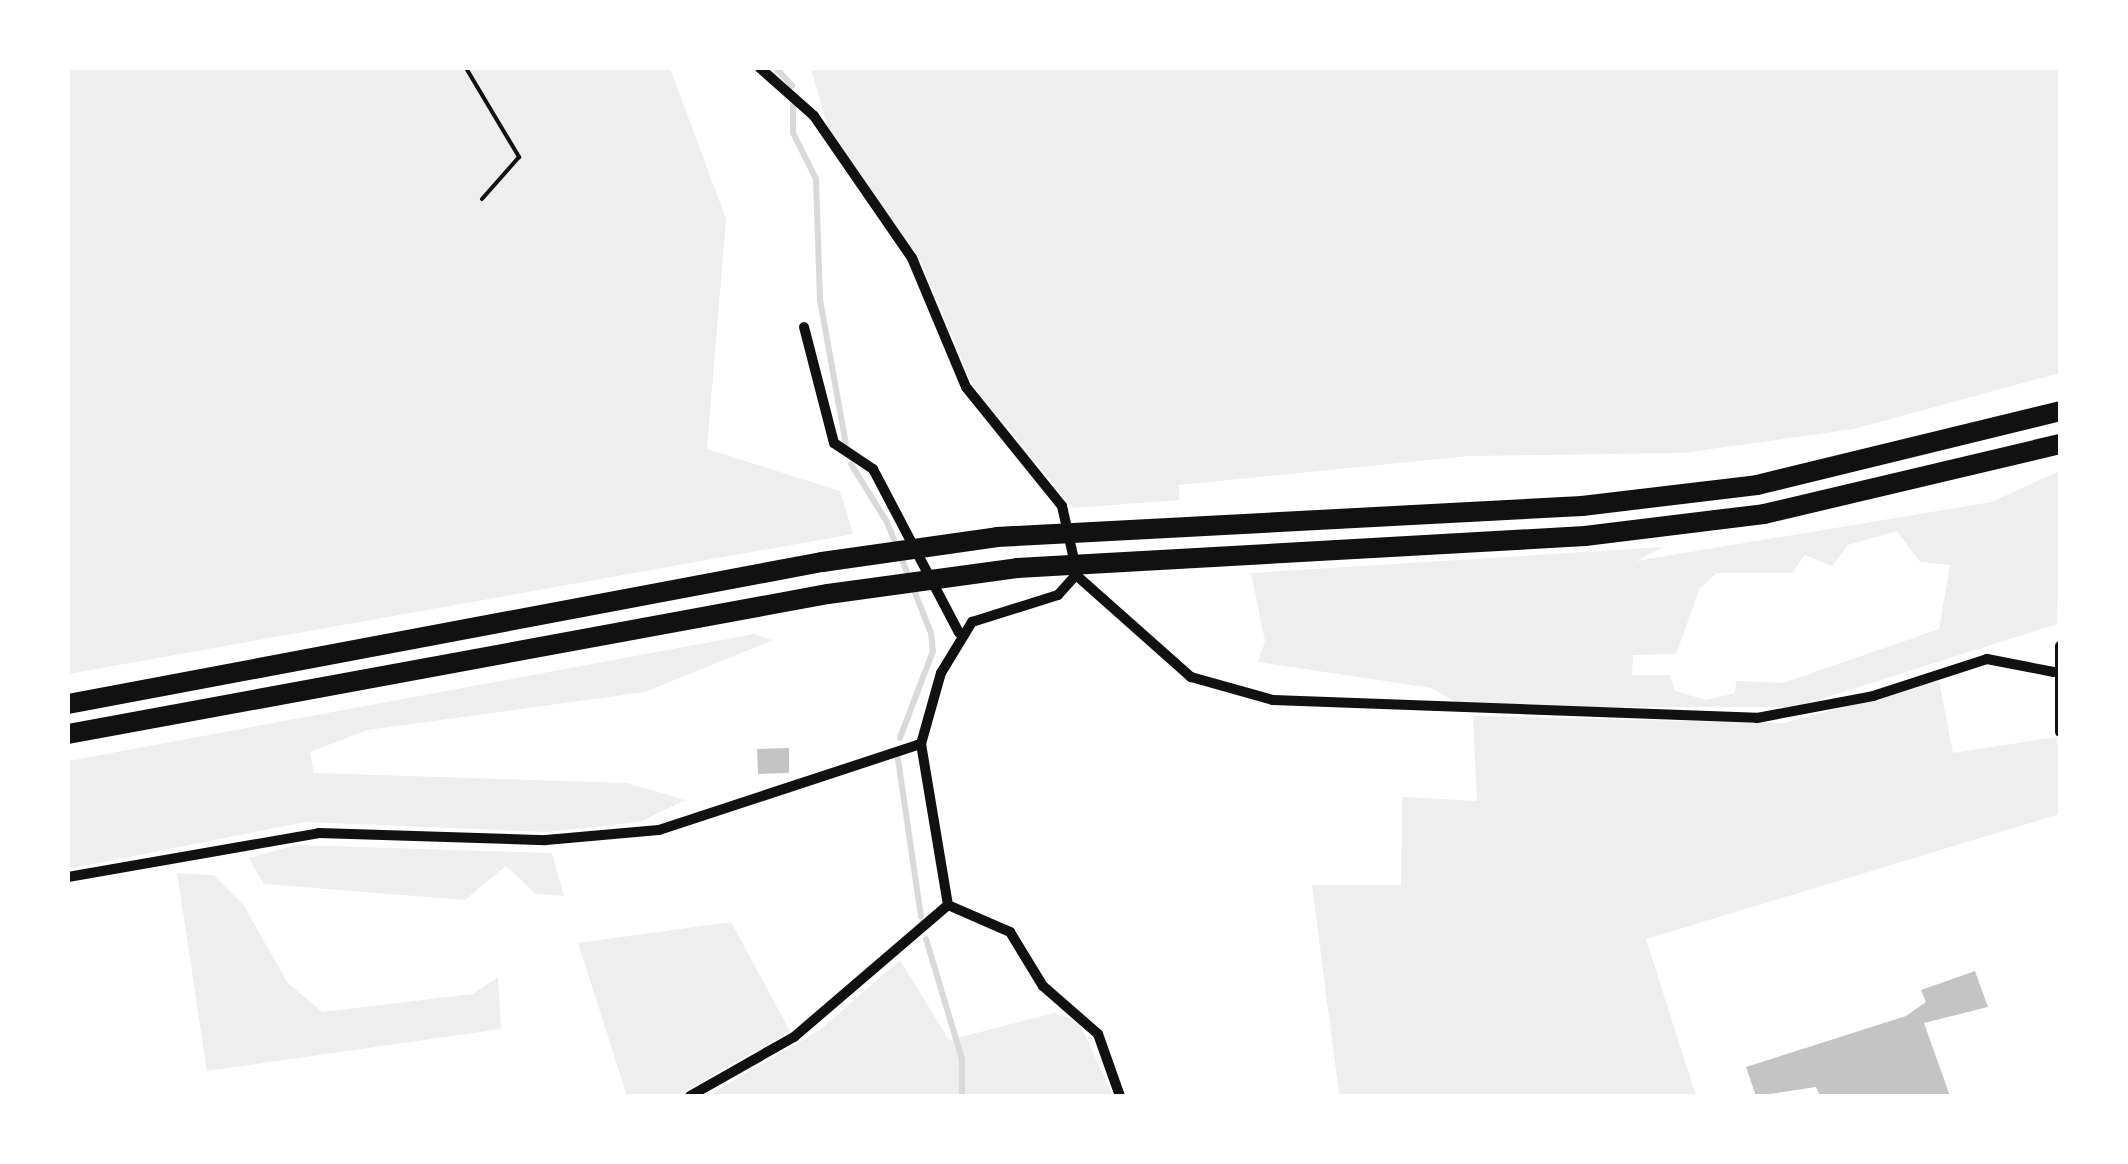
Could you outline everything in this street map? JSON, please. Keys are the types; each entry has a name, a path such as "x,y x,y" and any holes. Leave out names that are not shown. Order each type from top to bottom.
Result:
{"highway":[{"path":"68,704 822,562 997,538 1238,521 1582,506 1757,485 2060,411"},
{"path":"68,734 828,594 1017,568 1584,536 1764,514 2060,444"}],"street":[{"path":"760,68 814,116 912,258 966,387 1070,520 1076,575 1191,677 1273,700 1756,718 1872,696 1988,659 2054,672"},
{"path":"804,327 834,443 872,469 959,634 920,744 948,905"},
{"path":"959,634 1058,595 1076,575"},
{"path":"2060,646 2054,672 2060,732"},
{"path":"68,876 319,834 546,840 659,830 920,744"},
{"path":"690,1096 794,1037 948,905"},
{"path":"948,905 1010,932 1043,986 1098,1034 1120,1096"}],"path":[{"path":"466,68 519,158 482,199"}],"shaded area":[{"path":"68,68 670,68 726,219 707,449 840,491 853,534 68,674"},
{"path":"811,68 2060,68 2060,373 1854,429 1683,453 1469,456 1179,485 1179,500 1073,508 972,384 919,258 830,136"},
{"path":"2060,471 2057,624 1796,707 1464,707 1431,688 1258,662 1265,641 1251,573 1663,547 1636,561 1991,502","holes":["1897,531 1920,562 1950,565 1939,629 1783,683 1736,681 1735,693 1706,700 1675,691 1670,675 1632,675 1633,655 1676,654 1700,588 1717,573 1792,573 1805,555 1832,566 1848,545"]},
{"path":"754,634 773,640 645,692 368,730 310,752 314,773 627,783 685,800 640,822 546,832 305,822 68,869 68,761"},
{"path":"1939,681 1953,753 2057,737 2060,814 1646,939 1696,1096 1331,1096 1339,1094 1312,885 1401,885 1402,797 1477,801 1473,716 1784,723"},
{"path":"295,845 552,853 564,896 536,894 506,866 465,900 264,884 249,858"},
{"path":"177,873 214,875 243,904 287,982 322,1012 473,994 498,977 501,1029 207,1071"},
{"path":"731,922 790,1031 676,1096 627,1096 578,943"},
{"path":"900,960 949,1040 1054,1013 1078,1020 1113,1096 707,1096 821,1029"}],"building":[{"path":"789,748 789,773 758,774 757,749"},
{"path":"1975,971 1988,1007 1924,1023 1950,1096 1820,1096 1816,1087 1756,1096 1746,1067 1906,1016 1926,1002 1921,990"}],"waterway":[{"path":"776,68 792,86"},
{"path":"793,106 793,133 816,179 820,300 846,444"},
{"path":"851,464 887,522 931,633 933,651 900,738"},
{"path":"898,759 921,916"},
{"path":"926,939 962,1059 962,1096"}]}
